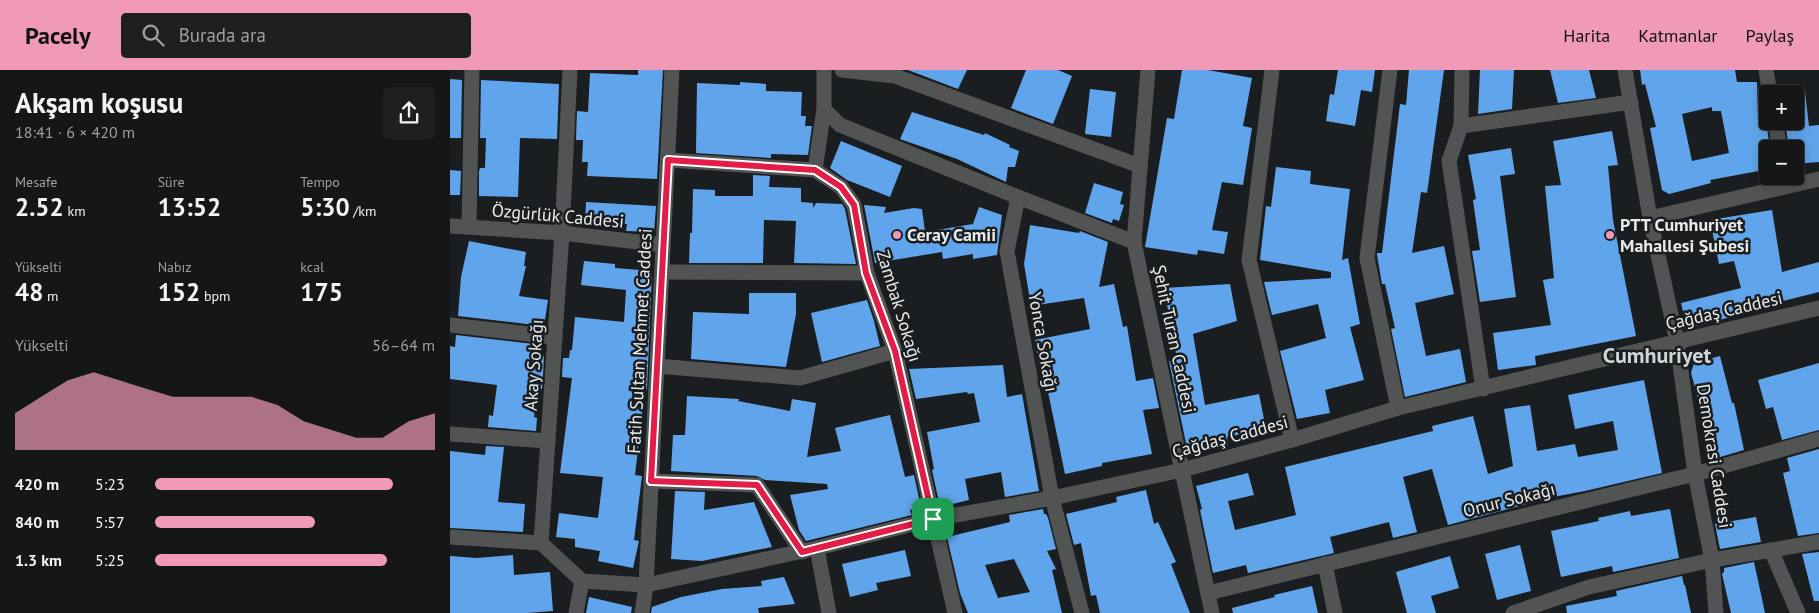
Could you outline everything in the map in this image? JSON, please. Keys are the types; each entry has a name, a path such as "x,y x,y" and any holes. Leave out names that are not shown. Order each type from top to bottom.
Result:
{"street":[{"path":"469,227 472,70"},
{"name":"Akay Sokağı","path":"541,543 562,233 570,70"},
{"name":"Fatih Sultan Mehmet Caddesi","path":"642,613 646,585 672,70"},
{"path":"815,170 824,109 824,70"},
{"path":"842,70 895,76 1140,166"},
{"path":"1272,70 1249,260 1292,440"},
{"path":"1390,70 1367,258 1398,408"},
{"path":"1462,70 1461,126 1449,162 1483,389"},
{"name":"Demokrasi Caddesi","path":"1625,70 1650,218 1677,342 1695,474 1712,560 1716,613"},
{"path":"1766,70 1768,85"},
{"name":"Şehit Turan Caddesi","path":"1145,71 1134,242 1212,613"},
{"path":"1461,126 1631,102"},
{"path":"824,109 840,125 1018,198 1134,242"},
{"name":"Zambak Sokağı","path":"668,160 815,170 841,187 854,205 866,273 895,351 955,613"},
{"path":"1804,180 1819,179"},
{"path":"1650,218 1771,185"},
{"name":"Yonca Sokağı","path":"1018,198 1008,251 1052,498 1082,613"},
{"name":"Özgürlük Caddesi","path":"450,226 562,233 663,244"},
{"path":"662,272 866,273"},
{"name":"Çağdaş Caddesi","path":"646,585 802,552 933,519 1052,498 1182,470 1292,440 1398,408 1819,308"},
{"path":"450,325 555,337"},
{"path":"657,366 800,378 895,351"},
{"path":"450,434 548,441"},
{"name":"Onur Sokağı","path":"1208,593 1695,474 1819,439"},
{"path":"651,481 757,485 802,552"},
{"path":"450,537 541,543 582,581 646,585"},
{"path":"1513,613 1589,587 1712,560 1819,542"},
{"path":"817,548 829,613"},
{"path":"1771,550 1798,613"},
{"path":"1325,564 1336,613"},
{"path":"576,613 582,581"}],"building":[{"path":"638,70 663,70 657,179 587,176 588,162 582,162 583,140 576,140 577,111 588,112 590,73 638,75"},
{"path":"908,70 967,70 958,89"},
{"path":"1026,70 1058,70 1072,76 1053,124 1011,108"},
{"path":"1182,70 1208,70 1252,78 1243,126 1252,128 1243,185 1222,182 1212,230 1228,232 1224,254 1198,250 1197,255 1145,247 1167,118 1174,119"},
{"path":"1338,70 1375,70 1372,92 1361,90 1355,126 1326,121 1330,94 1334,95"},
{"path":"1409,70 1444,70 1427,193 1421,192 1412,253 1444,246 1454,294 1415,303 1426,356 1460,349 1466,382 1405,397 1391,329 1395,328 1385,284 1382,284 1377,253 1382,253 1400,104 1406,105"},
{"path":"1480,70 1514,70 1512,109 1478,114"},
{"path":"1550,70 1589,70 1596,98 1558,103"},
{"path":"1640,70 1735,70 1737,82 1757,82 1759,130 1767,130 1769,140 1759,140 1759,171 1710,180 1711,183 1669,194 1662,190 1650,128 1656,127 1645,84 1642,85","holes":["1712,107 1712,111 1721,111 1729,153 1692,161 1682,114"]},
{"path":"450,79 462,80 461,138 450,138"},
{"path":"481,80 559,84 557,139 520,138 518,197 479,196 479,171 480,168 485,168 486,138 480,138"},
{"path":"740,82 766,84 766,91 802,92 801,116 806,116 805,126 812,126 808,155 771,154 771,158 696,153 697,83 740,85"},
{"path":"1090,89 1116,92 1111,137 1085,134"},
{"path":"1804,91 1809,126 1819,125 1819,162 1804,163 1804,140 1788,140 1786,130 1804,130"},
{"path":"912,112 984,135 985,133 1019,151 1015,167 1008,167 1006,182 957,159 900,139"},
{"path":"1612,131 1618,165 1608,166 1613,220 1636,336 1535,356 1536,365 1498,370 1493,333 1551,325 1543,280 1554,278 1545,186 1561,185 1553,141"},
{"path":"841,141 902,166 890,197 847,180 830,168"},
{"path":"1511,148 1515,174 1500,176 1516,297 1480,302 1472,251 1480,250 1473,200 1476,199 1468,155"},
{"path":"1276,167 1311,171 1310,184 1350,189 1342,260 1348,258 1360,324 1350,327 1364,380 1325,390 1330,413 1297,419 1280,351 1326,338 1318,304 1272,315 1264,282 1331,278 1331,272 1260,260 1266,206 1271,207"},
{"path":"450,170 461,171 460,195 450,195"},
{"path":"753,175 770,176 769,187 801,188 801,202 813,203 813,208 816,203 842,204 845,209 856,264 794,263 796,221 764,220 763,263 689,263 693,189 715,190 715,196 753,196"},
{"path":"1094,183 1123,192 1120,204 1124,205 1119,221 1113,219 1112,223 1085,213"},
{"path":"586,202 656,206 654,232 626,231 627,224 585,222"},
{"path":"864,205 886,207 884,213 914,208 922,209 925,232 973,224 979,207 1002,215 997,255 973,259 973,254 943,259 942,252 875,263"},
{"path":"1772,210 1782,272 1819,262 1819,292 1731,314 1731,317 1687,328 1681,303 1741,288 1734,261 1719,264 1710,220"},
{"path":"1030,225 1079,233 1080,231 1108,242 1099,287 1114,284 1123,327 1127,326 1136,381 1153,378 1159,408 1143,410 1152,454 1102,463 1102,466 1065,474 1042,363 1039,363 1035,340 1090,329 1084,298 1031,306 1024,264"},
{"path":"469,241 526,252 524,266 526,266 519,296 548,300 544,326 458,316 461,277"},
{"path":"584,261 615,264 615,268 652,271 647,389 645,389 635,475 642,476 634,540 639,541 633,568 598,561 600,551 575,547 575,539 556,537 559,513 598,518 603,477 560,473 572,378 562,377 563,358 569,358 570,350 572,350 575,317 624,322 626,290 581,285"},
{"path":"1230,284 1237,321 1193,334 1205,405 1259,394 1266,429 1227,437 1228,445 1188,453 1169,361 1177,359 1164,288"},
{"path":"749,293 796,293 796,314 786,367 691,359 693,312 749,314"},
{"path":"867,300 880,346 822,362 811,313"},
{"path":"456,335 542,345 541,355 544,356 543,375 542,389 537,389 534,417 537,418 536,431 488,427 489,415 493,416 497,385 450,379 450,346 455,347"},
{"path":"1720,356 1732,403 1734,403 1744,450 1710,460 1699,411 1701,410 1691,373 1694,363"},
{"path":"1819,363 1819,430 1782,440 1773,407 1766,409 1758,380"},
{"path":"1003,365 1007,397 1022,394 1039,491 1005,497 1001,472 965,479 969,500 940,507 932,470 934,469 927,432 980,422 974,393 968,394 967,392 916,399 909,369"},
{"path":"1644,380 1662,473 1553,497 1448,525 1432,469 1403,477 1417,532 1393,538 1389,522 1330,537 1334,553 1248,573 1246,565 1213,573 1196,486 1248,473 1254,495 1228,501 1235,530 1296,515 1285,467 1433,431 1432,426 1473,416 1488,474 1513,466 1504,409 1530,405 1537,451 1575,444 1578,457 1618,450 1613,421 1575,429 1568,395"},
{"path":"687,396 739,399 738,401 790,411 792,399 816,403 807,457 841,451 835,428 890,415 905,477 914,475 921,507 910,510 912,515 806,541 799,530 790,495 828,489 827,484 765,480 757,476 671,471 673,435 685,435"},
{"path":"486,446 504,447 498,502 525,504 523,532 450,528 450,451 485,455"},
{"path":"1819,449 1819,533 1798,536 1783,473 1790,471 1787,458"},
{"path":"1146,490 1154,524 1158,522 1176,562 1171,564 1190,613 1100,613 1096,595 1091,596 1081,543 1074,545 1066,514 1117,502 1116,497"},
{"path":"675,491 705,492 704,510 754,502 772,547 702,561 671,559"},
{"path":"1043,509 1044,514 1046,514 1056,549 1047,551 1056,569 1052,570 1062,613 968,613 960,593 947,537 1010,522 1009,515","holes":["1014,559 1030,592 998,598 985,565"]},
{"path":"1670,509 1679,558 1613,572 1612,566 1561,577 1551,531 1599,521 1598,518 1630,511 1631,516"},
{"path":"1756,517 1761,542 1720,549 1715,524"},
{"path":"1520,545 1531,591 1497,600 1485,554"},
{"path":"905,550 911,576 876,583 878,590 850,597 842,564"},
{"path":"1819,552 1819,601 1814,601 1802,554"},
{"path":"513,555 514,575 550,572 553,611 450,613 450,556 477,558"},
{"path":"1450,556 1459,588 1431,596 1436,613 1407,613 1396,572"},
{"path":"1754,562 1765,613 1731,613 1722,574 1724,568"},
{"path":"1682,576 1691,613 1567,613 1566,606 1617,596 1616,591"},
{"path":"784,577 795,604 758,608 759,613 651,613 652,607 681,597 722,589 762,586 761,581"},
{"path":"1312,586 1318,613 1233,613 1232,608"},
{"path":"589,597 632,607 631,613 586,613"}],"place":[{"name":"Ceray Camii","path":"897,235"},
{"name":"PTT Cumhuriyet Mahallesi Şubesi","path":"1610,235"}],"district":[{"name":"Cumhuriyet","path":"1657,355"}],"route":[{"path":"668,160 815,170 841,187 854,205 866,273 895,351 933,519 802,552 757,485 651,481 668,160"}]}
